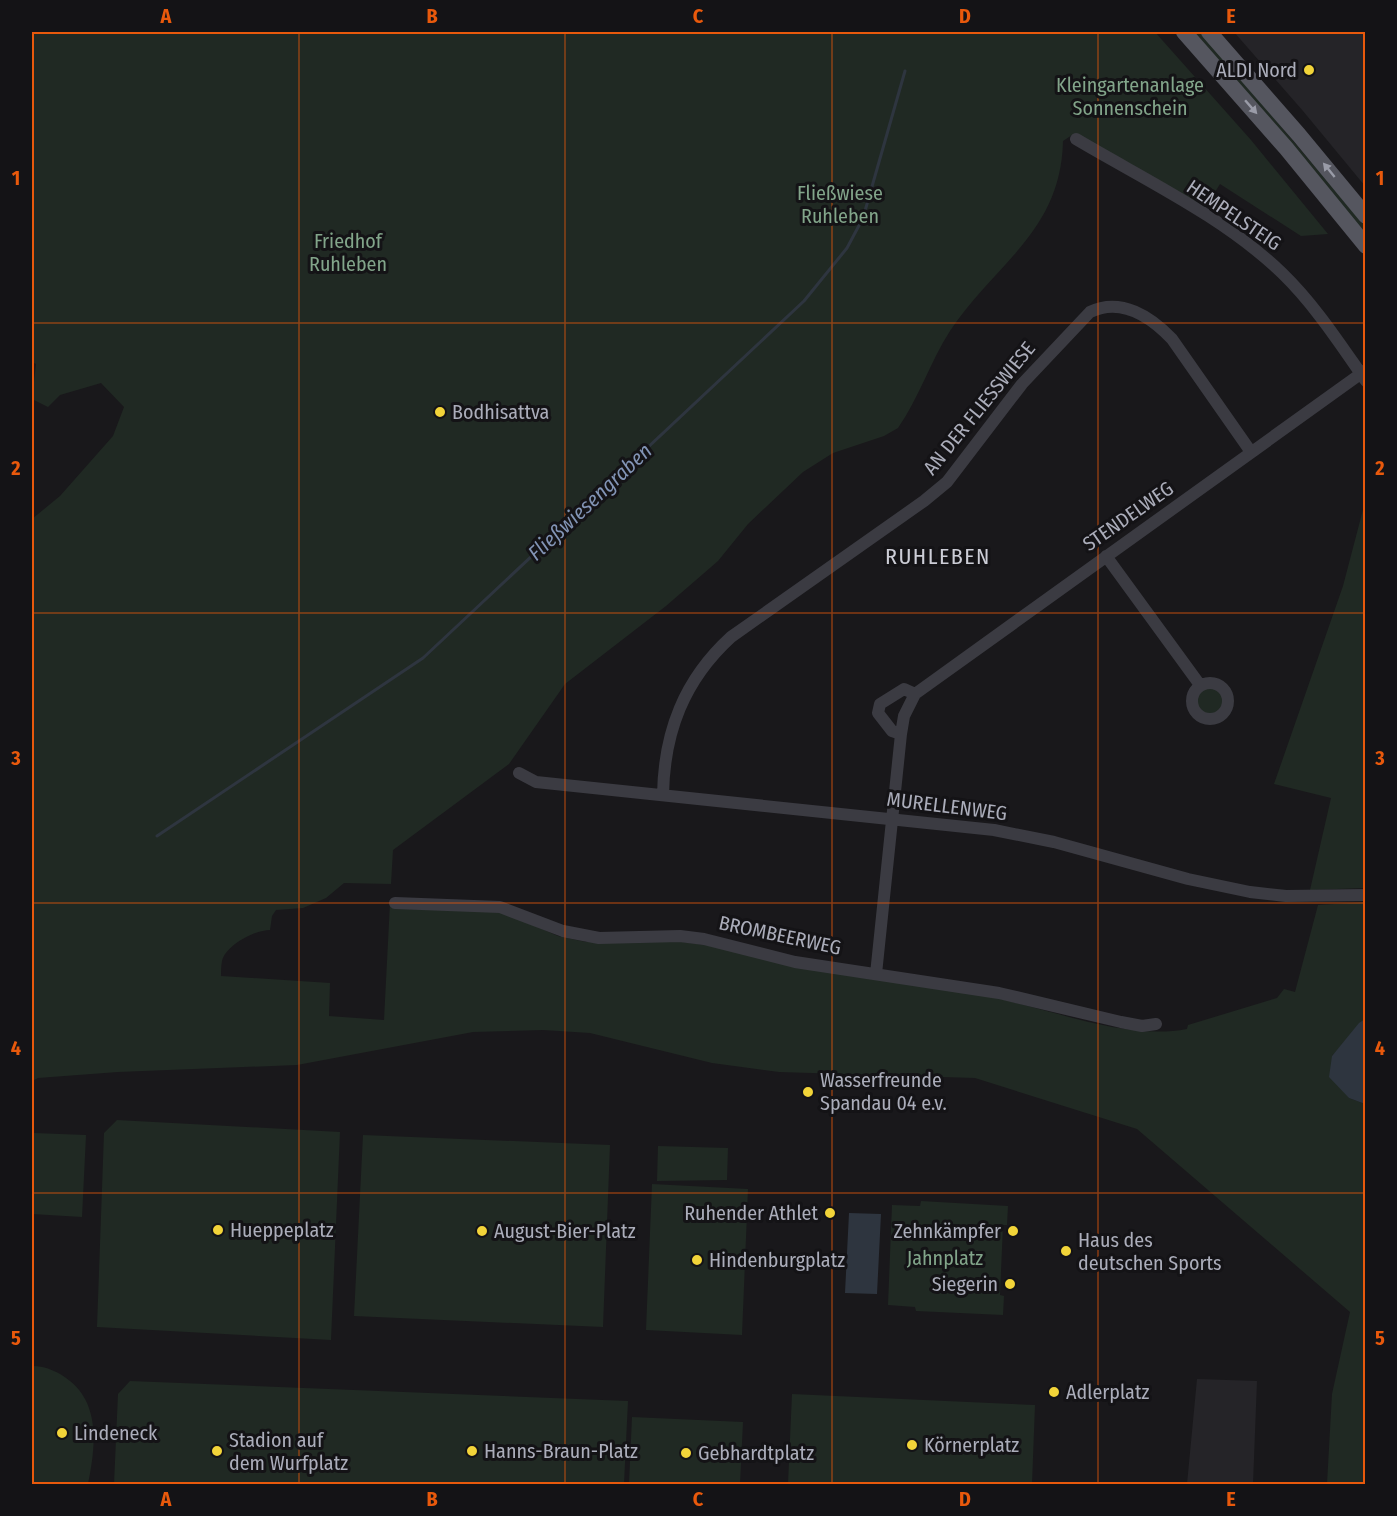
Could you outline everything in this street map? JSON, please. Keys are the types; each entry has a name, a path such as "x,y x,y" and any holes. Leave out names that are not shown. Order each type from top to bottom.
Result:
{"main road":[{"path":"1184,32 1286,148 1365,246"},
{"path":"1209,32 1299,135 1365,216"}],"street":[{"name":"HEMPELSTEIG","path":"1076,139 1202,213 1273,264 1317,312 1364,375"},
{"name":"AN DER FLIESSWIESE","path":"663,795 668,746 678,711 689,687 715,652 740,631 924,501 947,482 1028,377 1090,312 1104,307 1124,308 1156,323 1172,339 1251,452"},
{"name":"STENDELWEG","path":"901,734 892,731 878,713 880,704 904,689 915,694 1251,452 1364,375"},
{"path":"1106,556 1200,685"},
{"path":"876,974 894,820 901,734 904,716 915,694"},
{"name":"MURELLENWEG","path":"519,773 536,782 1020,834 1188,879 1250,892 1286,896 1365,895"},
{"name":"BROMBEERWEG","path":"395,903 500,907 580,935 704,939 795,962 999,993 1143,1026 1156,1024"}],"shaded area":[{"path":"1234,32 1365,32 1365,186 1303,111"},
{"path":"1365,1019 1365,1104 1349,1098 1329,1077 1332,1056 1359,1023"},
{"path":"849,1213 881,1214 877,1294 845,1293"},
{"path":"1197,1379 1257,1381 1253,1484 1187,1484"}],"green space":[{"path":"32,32 1155,32 1251,140 1328,234 1301,236 1220,184 1202,213 1072,135 1063,141 1059,173 1051,200 1038,223 1023,245 968,307 950,331 898,428 884,436 833,453 803,472 748,524 718,561 666,606 565,684 509,764 393,850 391,884 344,883 326,898 303,908 276,910 272,916 270,930 249,936 229,949 222,961 221,976 330,983 329,1016 384,1020 390,903 505,913 558,936 586,942 683,942 712,946 982,995 1111,1027 1163,1031 1187,1029 1188,1025 1277,998 1284,989 1295,992 1318,905 1365,902 1365,1019 1332,1056 1349,1098 1365,1104 1365,1484 1327,1484 1332,1394 1350,1312 1137,1129 975,1078 779,1072 712,1063 590,1033 543,1030 473,1032 297,1065 118,1072 38,1078 32,1081 32,519 60,496 113,436 124,407 101,383 60,395 48,407 32,399 36,364 32,362"},
{"path":"1193,32 1201,32 1365,226 1365,236"},
{"path":"1365,502 1365,888 1310,890 1331,798 1274,784 1343,586"},
{"path":"1210,688 1220,692 1224,702 1220,712 1210,716 1200,712 1196,702 1200,692"},
{"name":"Hueppeplatz","path":"117,1120 340,1132 331,1340 97,1327 104,1133"},
{"path":"34,1133 86,1135 82,1217 32,1214"},
{"name":"August-Bier-Platz","path":"363,1135 610,1145 603,1327 354,1316"},
{"path":"658,1146 728,1148 727,1180 657,1181"},
{"name":"Hindenburgplatz","path":"652,1184 748,1189 742,1335 646,1330"},
{"name":"Jahnplatz","path":"921,1201 1008,1206 1007,1225 1003,1225 1000,1295 1004,1296 1003,1315 916,1311 915,1307 888,1305 892,1205 920,1206"},
{"name":"Lindeneck","path":"32,1366 47,1368 66,1378 80,1391 87,1403 91,1415 94,1443 88,1484 32,1484"},
{"path":"130,1381 628,1401 624,1484 114,1484 118,1394"},
{"name":"Körnerplatz","path":"792,1394 1035,1405 1032,1484 788,1484"},
{"name":"Gebhardtplatz","path":"632,1417 743,1422 740,1484 629,1484"}],"waterway":[{"name":"Fließwiesengraben","path":"157,836 423,658 804,301 847,248 863,218 905,71"}],"place":[{"name":"ALDI Nord","path":"1309,70"},
{"name":"Bodhisattva","path":"440,412"},
{"name":"Wasserfreunde Spandau 04 e.v.","path":"808,1092"},
{"name":"Ruhender Athlet","path":"830,1213"},
{"name":"Hueppeplatz","path":"218,1230"},
{"name":"August-Bier-Platz","path":"482,1231"},
{"name":"Zehnkämpfer","path":"1013,1231"},
{"name":"Haus des deutschen Sports","path":"1066,1251"},
{"name":"Hindenburgplatz","path":"697,1260"},
{"name":"Siegerin","path":"1010,1284"},
{"name":"Adlerplatz","path":"1054,1392"},
{"name":"Lindeneck","path":"62,1433"},
{"name":"Körnerplatz","path":"912,1445"},
{"name":"Stadion auf dem Wurfplatz","path":"217,1451"},
{"name":"Hanns-Braun-Platz","path":"472,1451"},
{"name":"Gebhardtplatz","path":"686,1453"}],"district":[{"name":"RUHLEBEN","path":"938,556"}],"park label":[{"name":"Kleingartenanlage Sonnenschein","path":"1130,96"},
{"name":"Fließwiese Ruhleben","path":"840,204"},
{"name":"Friedhof Ruhleben","path":"348,252"}]}
